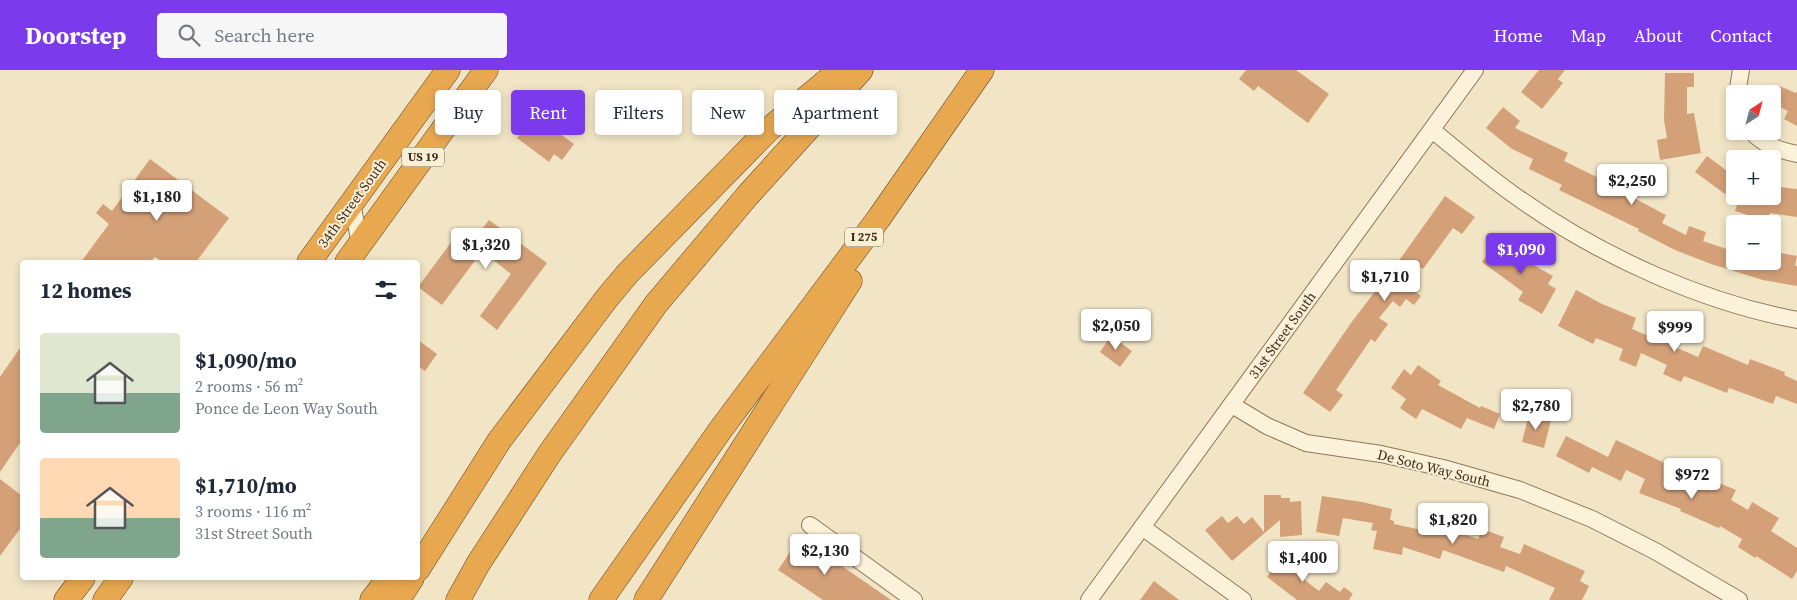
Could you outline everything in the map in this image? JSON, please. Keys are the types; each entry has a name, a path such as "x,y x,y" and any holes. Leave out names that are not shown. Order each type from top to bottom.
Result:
{"highway":[{"name":"34th Street South","path":"310,260 448,70"},
{"name":"US 19","path":"353,253 486,70"},
{"path":"420,566 499,442 607,298 628,273 768,130 840,70"},
{"path":"458,600 478,564 550,453 636,330 748,195 861,70"},
{"name":"I 275","path":"601,600 721,429 878,218 982,70"},
{"path":"646,600 859,266 878,218"},
{"path":"420,536 450,495 499,442"},
{"path":"66,600 81,580"},
{"path":"104,600 119,580"},
{"path":"372,600 387,580"},
{"path":"398,600 411,580"}],"street":[{"name":"31st Street South","path":"1089,600 1475,70"},
{"path":"1738,85 1741,70"},
{"path":"1432,130 1524,202 1565,228 1632,264 1707,297 1797,320"},
{"path":"1760,140 1778,150 1797,154"},
{"path":"352,203 353,253"},
{"name":"De Soto Way South","path":"1232,405 1267,426 1306,443 1381,454 1443,468 1520,490 1592,519 1655,551 1739,600"},
{"path":"810,525 914,600"},
{"path":"1142,527 1242,600"}],"building":[{"path":"1246,70 1296,70 1329,94 1308,123 1258,86 1254,91 1239,79"},
{"path":"1539,70 1565,70 1558,79 1563,83 1542,109 1521,92"},
{"path":"1665,73 1694,73 1694,87 1687,87 1687,114 1694,113 1701,153 1660,160 1657,140 1667,138 1664,120"},
{"path":"1781,87 1796,93 1797,91 1797,126 1784,119 1788,111 1781,108"},
{"path":"1503,107 1520,121 1515,128 1568,153 1564,161 1611,184 1614,179 1633,187 1630,196 1666,215 1662,223 1686,235 1689,226 1706,232 1703,241 1726,249 1726,269 1675,250 1638,231 1639,229 1559,190 1562,185 1529,169 1533,159 1512,149 1486,128"},
{"path":"519,135 562,135 574,144 562,160 554,154 549,162 517,138"},
{"path":"1707,156 1726,170 1726,193 1725,194 1695,172"},
{"path":"150,159 229,218 198,260 160,260 155,257 152,260 82,260 109,224 96,213 103,204 112,211"},
{"path":"1781,187 1797,189 1797,217 1770,213 1769,215 1748,215 1735,211 1737,205 1781,205"},
{"path":"1445,196 1475,217 1462,234 1453,228 1423,269 1419,266 1405,284 1421,296 1414,305 1406,299 1400,307 1393,301 1379,318 1388,324 1375,342 1371,339 1336,390 1343,395 1330,412 1303,393 1351,323"},
{"path":"489,220 547,263 497,330 480,316 511,274 482,251 442,305 420,288 420,284 458,233 471,243"},
{"path":"1500,237 1532,261 1530,263 1553,276 1548,284 1556,289 1542,314 1518,300 1523,292 1482,262"},
{"path":"1781,253 1797,256 1795,266 1797,266 1797,286 1763,280 1730,270 1781,270"},
{"path":"1576,290 1602,304 1636,318 1632,329 1656,339 1661,330 1679,338 1675,347 1698,357 1703,346 1748,365 1750,359 1785,372 1784,375 1797,381 1797,404 1776,396 1773,404 1729,388 1727,393 1684,376 1681,382 1663,374 1667,365 1641,353 1636,367 1619,360 1623,349 1596,338 1593,344 1558,326"},
{"path":"1111,336 1132,351 1120,367 1100,352"},
{"path":"420,341 437,354 425,371 420,367"},
{"path":"20,348 20,443 0,472 0,377"},
{"path":"1418,365 1441,381 1438,385 1480,408 1481,406 1500,414 1494,429 1467,418 1461,429 1422,409 1416,419 1400,408 1406,399 1391,388 1404,369 1411,375"},
{"path":"1529,414 1551,420 1544,448 1522,442"},
{"path":"1566,436 1608,457 1616,440 1671,466 1669,472 1712,491 1716,482 1736,490 1731,500 1748,510 1752,502 1779,518 1771,531 1797,548 1797,571 1792,579 1738,547 1742,539 1720,526 1719,528 1680,511 1681,509 1639,493 1645,479 1626,470 1621,481 1592,467 1589,473 1556,456"},
{"path":"0,479 20,494 20,529 0,556"},
{"path":"1264,495 1281,495 1281,498 1290,498 1290,502 1301,501 1302,535 1280,537 1280,520 1232,561 1205,530 1222,516 1228,523 1237,516 1244,524 1252,517 1264,532"},
{"path":"1322,496 1392,509 1390,520 1394,521 1394,524 1426,531 1432,513 1453,520 1450,530 1478,539 1482,529 1504,537 1500,547 1520,554 1524,544 1585,571 1580,581 1589,586 1582,600 1549,600 1555,588 1506,566 1504,572 1443,550 1440,559 1403,547 1402,555 1373,549 1377,531 1371,530 1373,523 1343,518 1339,536 1316,532"},
{"path":"800,537 891,600 823,600 778,570"},
{"path":"1285,553 1303,566 1297,574 1319,591 1326,582 1340,592 1344,587 1353,594 1350,600 1297,600 1267,577"},
{"path":"1154,581 1179,600 1140,600"}]}
